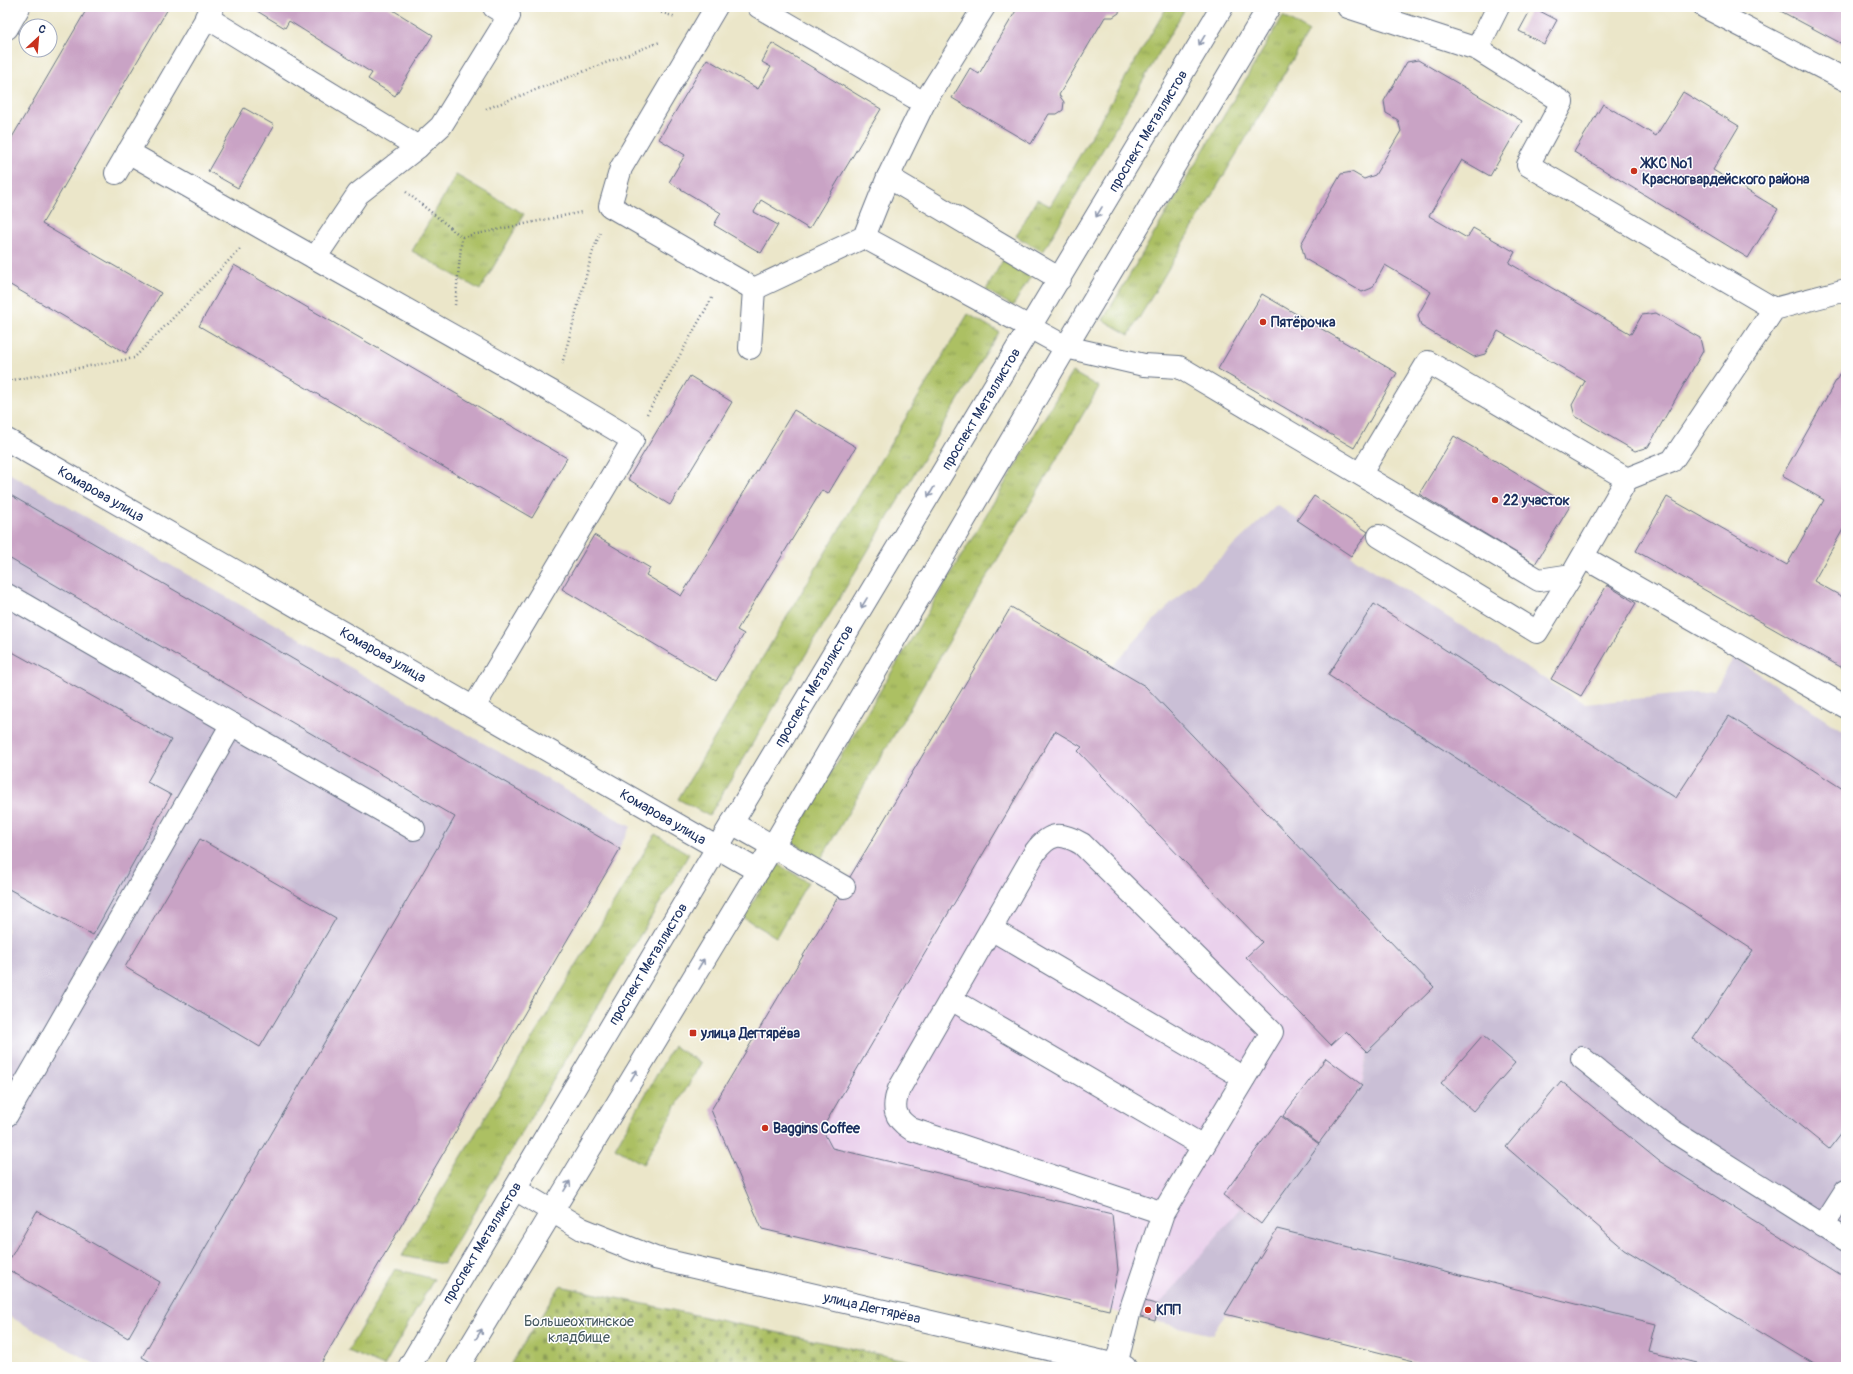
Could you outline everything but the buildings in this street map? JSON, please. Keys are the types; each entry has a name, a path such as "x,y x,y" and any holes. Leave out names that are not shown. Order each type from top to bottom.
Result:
{"street":[{"path":"7,28 19,7"},
{"path":"759,7 924,103"},
{"path":"754,289 864,236 888,177 924,103 984,7"},
{"name":"проспект Металлистов","path":"409,1367 717,848 1222,7"},
{"path":"458,1367 758,871 1066,347 1269,7"},
{"path":"1348,7 1477,49 1562,102 1528,165 1774,309"},
{"path":"1477,49 1498,7"},
{"path":"1705,7 1846,80"},
{"path":"116,174 209,12 418,147"},
{"path":"316,258 358,194 384,175 441,126 502,12"},
{"path":"711,16 621,168 610,206 754,289"},
{"path":"128,152 453,335 632,440 474,707"},
{"path":"888,177 1060,278"},
{"path":"864,236 1066,347 1144,373 1179,367 1361,473 1539,580 1572,575"},
{"path":"750,348 754,289"},
{"path":"1378,536 1537,632 1583,557 1627,479 1672,461 1774,309 1846,290"},
{"path":"1361,473 1428,362 1627,479"},
{"name":"Комарова улица","path":"7,440 758,871"},
{"path":"1583,557 1846,707"},
{"path":"7,595 414,829"},
{"path":"7,1115 232,724"},
{"path":"732,823 844,887"},
{"path":"1121,1366 1130,1314 1163,1213 1272,1032 1082,844 1069,837 1056,835 1044,841 1035,852 900,1089 895,1100 896,1113 901,1122 911,1129 1163,1213"},
{"path":"991,929 1244,1078"},
{"path":"951,998 1203,1146"},
{"path":"1582,1058 1673,1131 1846,1240"},
{"name":"улица Дегтярёва","path":"515,1189 582,1229 655,1258 1121,1366"},
{"path":"1823,1226 1846,1190"}],"path":[{"path":"642,7 711,16"},
{"path":"441,126 665,40"},
{"path":"384,175 462,238"},
{"path":"462,238 610,206"},
{"path":"554,393 592,254 610,206"},
{"path":"7,381 134,358 261,227"},
{"path":"453,335 462,238"},
{"path":"632,440 726,273"}],"shaded area":[{"path":"7,472 631,827 317,1367 100,1367 7,1315"},
{"path":"1277,505 1351,556 1585,704 1714,691 1734,657 1846,733 1846,1367 1438,1367 1225,1314 1212,1335 1155,1321 1159,1305 1240,1208 1261,1223 1362,1085 1367,1052 1434,987 1145,686 1112,666 1156,618"},
{"path":"1011,607 1145,686 1434,987 1367,1052 1362,1085 1261,1224 1240,1208 1155,1321 762,1229 711,1110"}],"green space":[{"path":"1167,7 1186,7 1043,252 1016,236 1037,199 1050,206"},
{"path":"1283,16 1309,32 1129,335 1103,320"},
{"path":"456,175 524,214 480,290 412,251"},
{"path":"1003,260 1031,276 1013,306 986,290"},
{"path":"968,314 999,332 709,816 678,799"},
{"path":"1072,372 1099,387 821,859 790,841"},
{"path":"655,834 689,854 443,1264 402,1256"},
{"path":"776,863 808,882 776,937 744,918"},
{"path":"673,1046 701,1063 643,1164 615,1148"},
{"path":"395,1269 434,1279 384,1366 348,1351"},
{"name":"Большеохтинское кладбище","path":"560,1286 938,1367 509,1367"}],"place":[{"name":"ЖКС №1 Красногвардейского района","path":"1634,171"},
{"name":"Пятёрочка","path":"1263,322"},
{"name":"22 участок","path":"1495,500"},
{"name":"улица Дегтярёва","path":"693,1033"},
{"name":"Baggins Coffee","path":"765,1128"},
{"name":"КПП","path":"1148,1310"}]}
